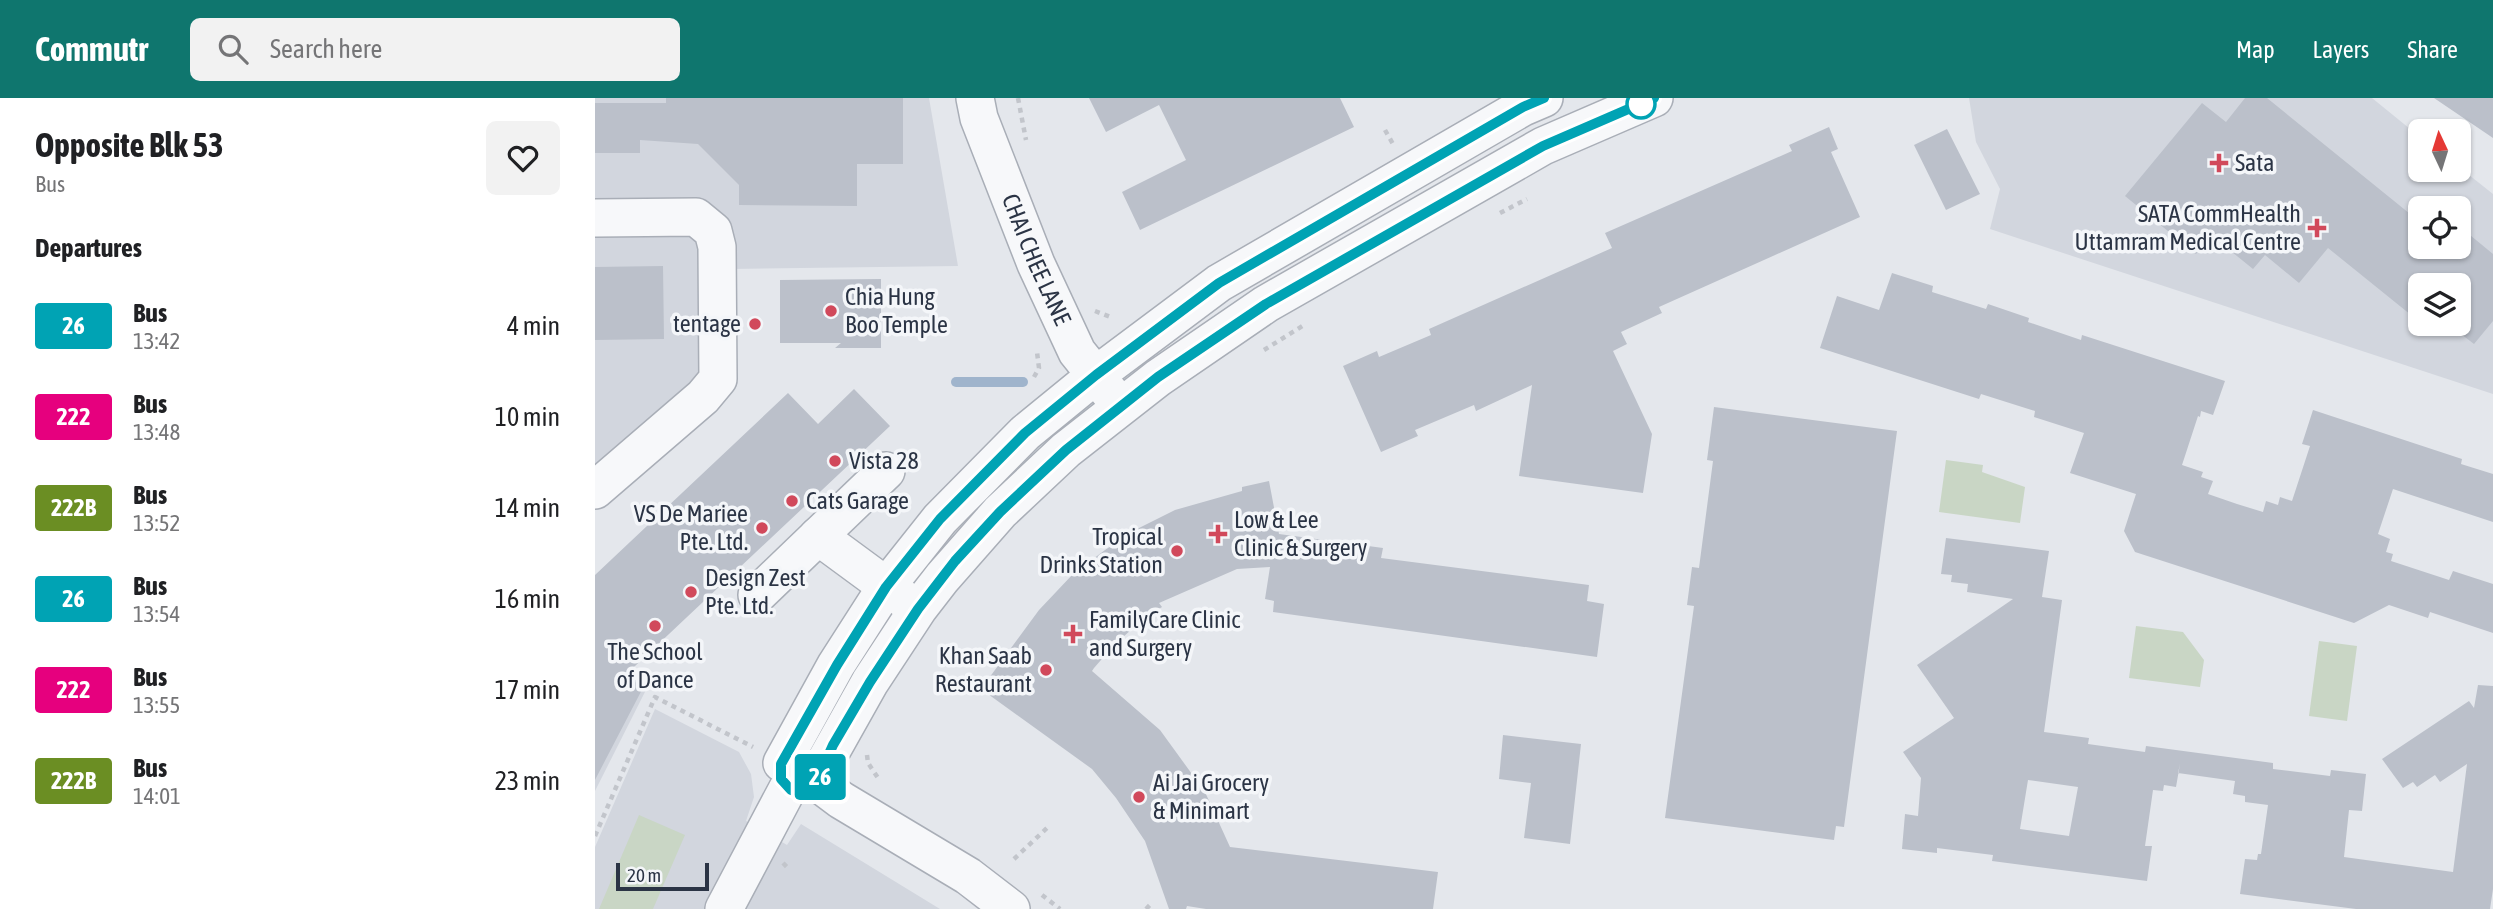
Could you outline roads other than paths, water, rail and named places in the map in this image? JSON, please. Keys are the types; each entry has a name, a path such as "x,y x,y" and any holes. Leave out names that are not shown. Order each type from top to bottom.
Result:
{"street":[{"name":"CHAI CHEE LANE","path":"975,98 979,118 1036,264 1077,352 1121,407"},
{"path":"802,776 837,665 891,582 940,519 1025,433 1096,375 1219,283 1523,107 1544,98"},
{"path":"724,909 802,776 870,682 918,609 970,544 1066,450 1158,377 1278,297 1543,146 1654,98"},
{"path":"595,218 696,217 713,231 717,247 718,379 703,397 595,490"},
{"path":"757,596 886,471"},
{"path":"825,530 867,556 918,609"},
{"path":"802,776 968,876 1025,901"}],"waterway":[{"path":"956,382 1023,382"}],"place":[{"name":"Sata","path":"2219,163"},
{"name":"SATA CommHealth Uttamram Medical Centre","path":"2317,228"},
{"name":"Chia Hung Boo Temple","path":"831,311"},
{"name":"tentage","path":"755,324"},
{"name":"Vista 28","path":"835,461"},
{"name":"Cats Garage","path":"792,501"},
{"name":"VS De Mariee Pte. Ltd.","path":"762,528"},
{"name":"Low & Lee Clinic & Surgery","path":"1218,534"},
{"name":"Tropical Drinks Station","path":"1177,551"},
{"name":"Design Zest Pte. Ltd.","path":"691,592"},
{"name":"The School of Dance","path":"655,626"},
{"name":"FamilyCare Clinic and Surgery","path":"1073,634"},
{"name":"Khan Saab Restaurant","path":"1046,670"},
{"name":"Ai Jai Grocery & Minimart","path":"1139,797"}]}
